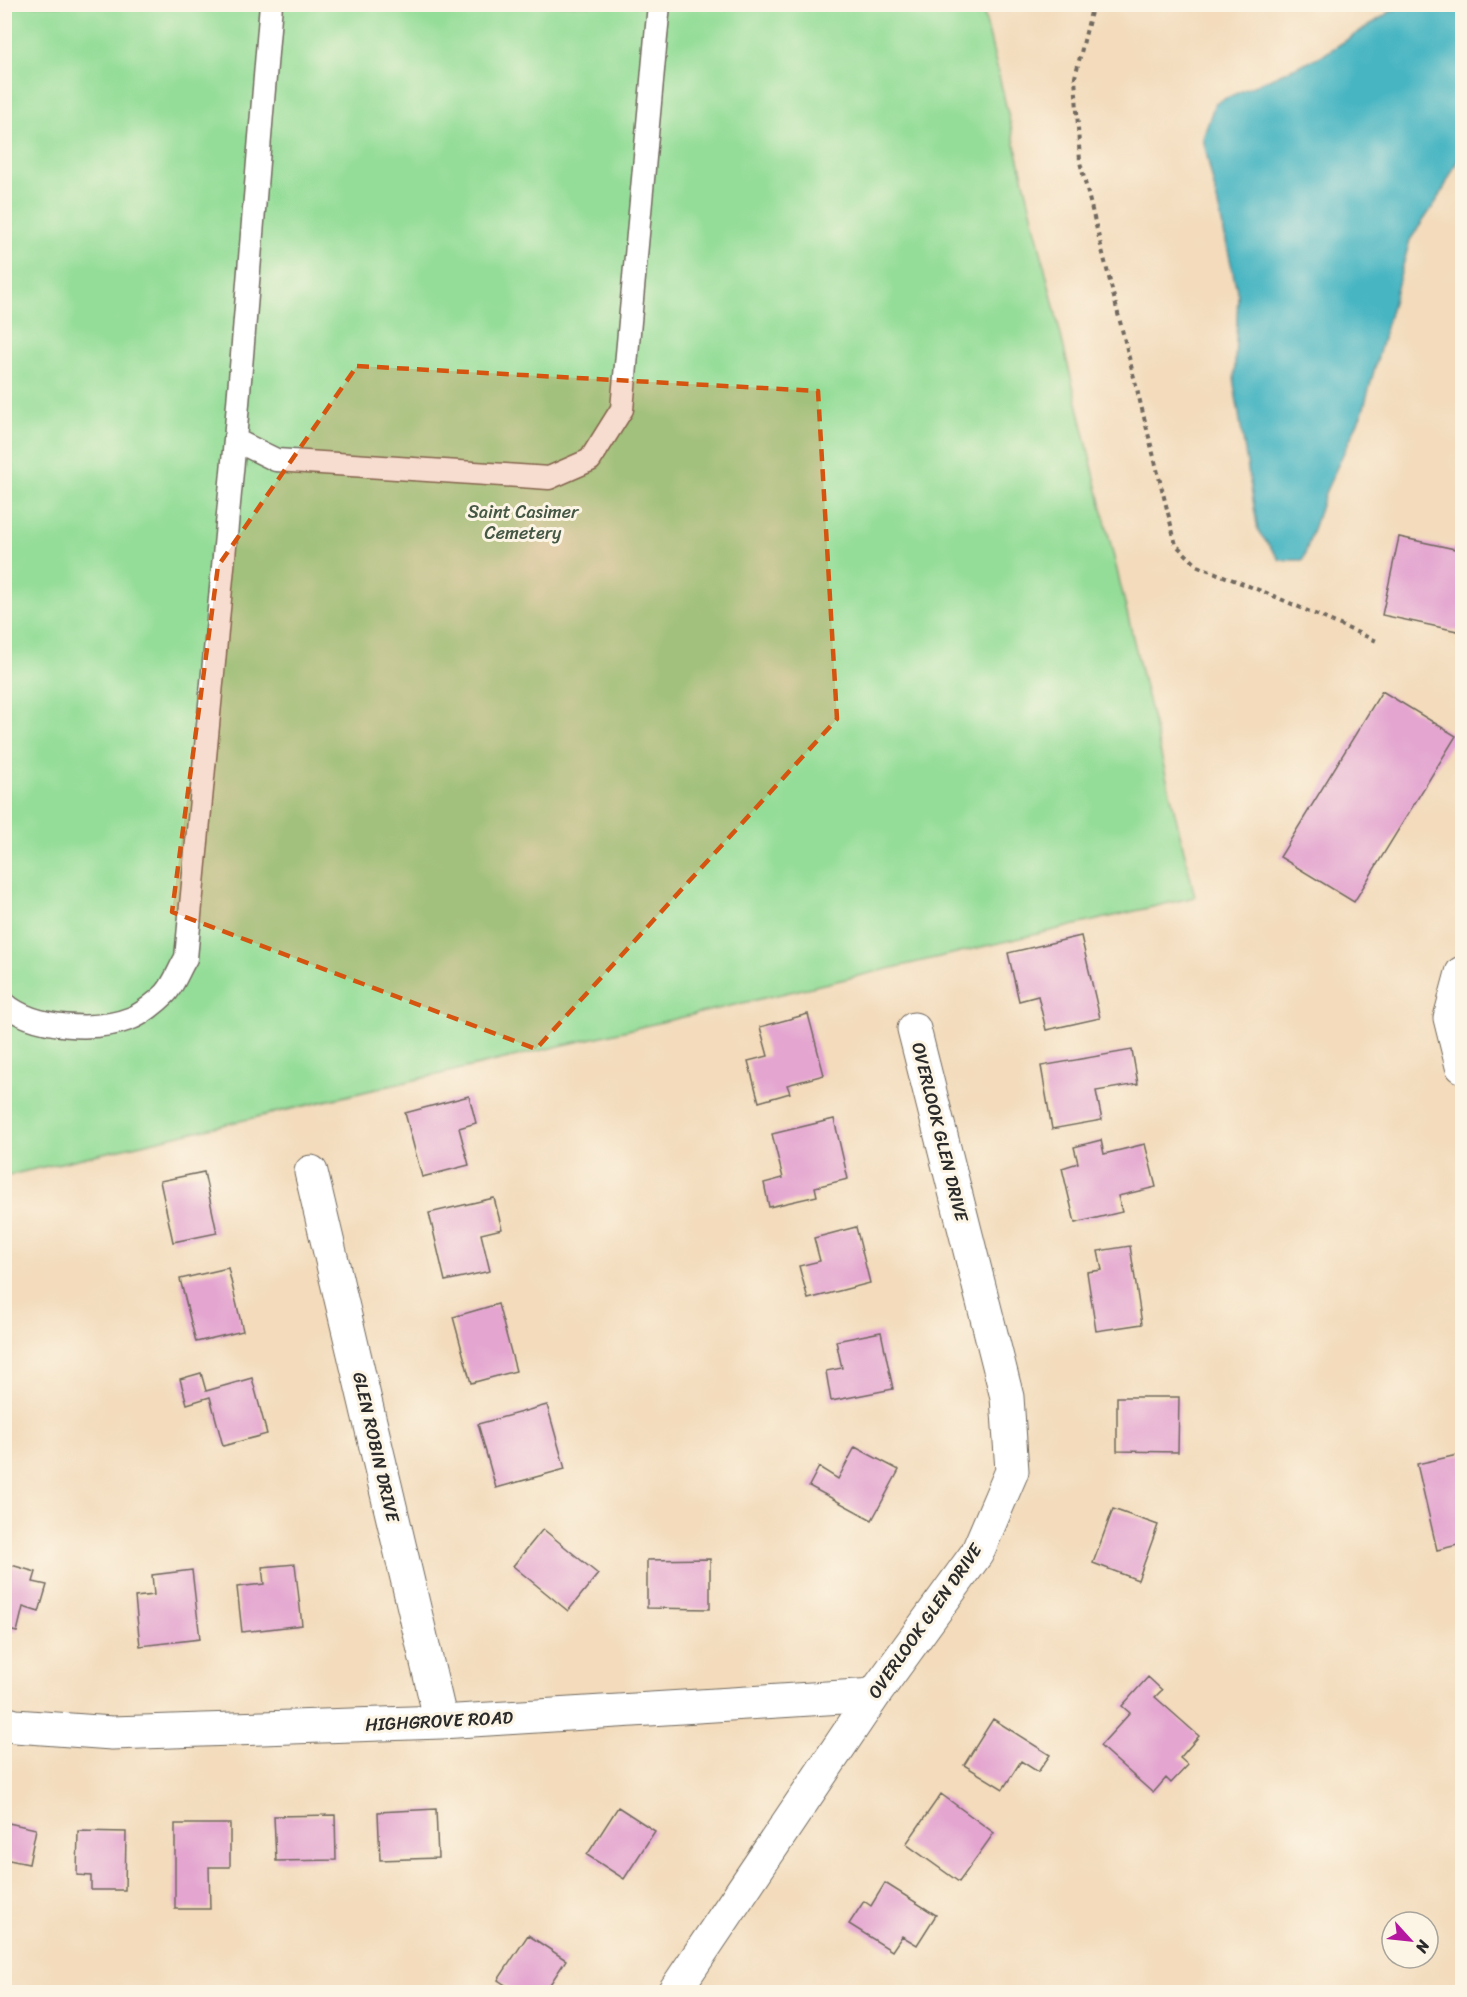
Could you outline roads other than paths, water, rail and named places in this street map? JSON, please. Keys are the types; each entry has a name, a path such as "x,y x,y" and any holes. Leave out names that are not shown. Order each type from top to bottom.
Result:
{"street":[{"path":"1462,973 1450,1018 1462,1066"},
{"name":"OVERLOOK GLEN DRIVE","path":"674,1992 874,1695 977,1553 1012,1471 1007,1397 914,1029"},
{"name":"GLEN ROBIN DRIVE","path":"311,1172 441,1722"},
{"name":"HIGHGROVE ROAD","path":"4,1723 15,1726 112,1733 441,1722 874,1695"}],"lane":[{"path":"4,1003 12,1010 56,1025 93,1027 133,1018 166,993 186,958 235,440 271,4"},
{"path":"235,440 276,460 549,478 590,460 622,409 659,4"}],"water":[{"path":"1408,4 1462,5 1462,151 1440,196 1410,240 1363,411 1325,493 1303,560 1280,560 1258,531 1234,384 1238,295 1203,138 1215,103 1325,54 1393,10"}],"park label":[{"name":"Saint Casimer Cemetery","path":"523,522"}]}
